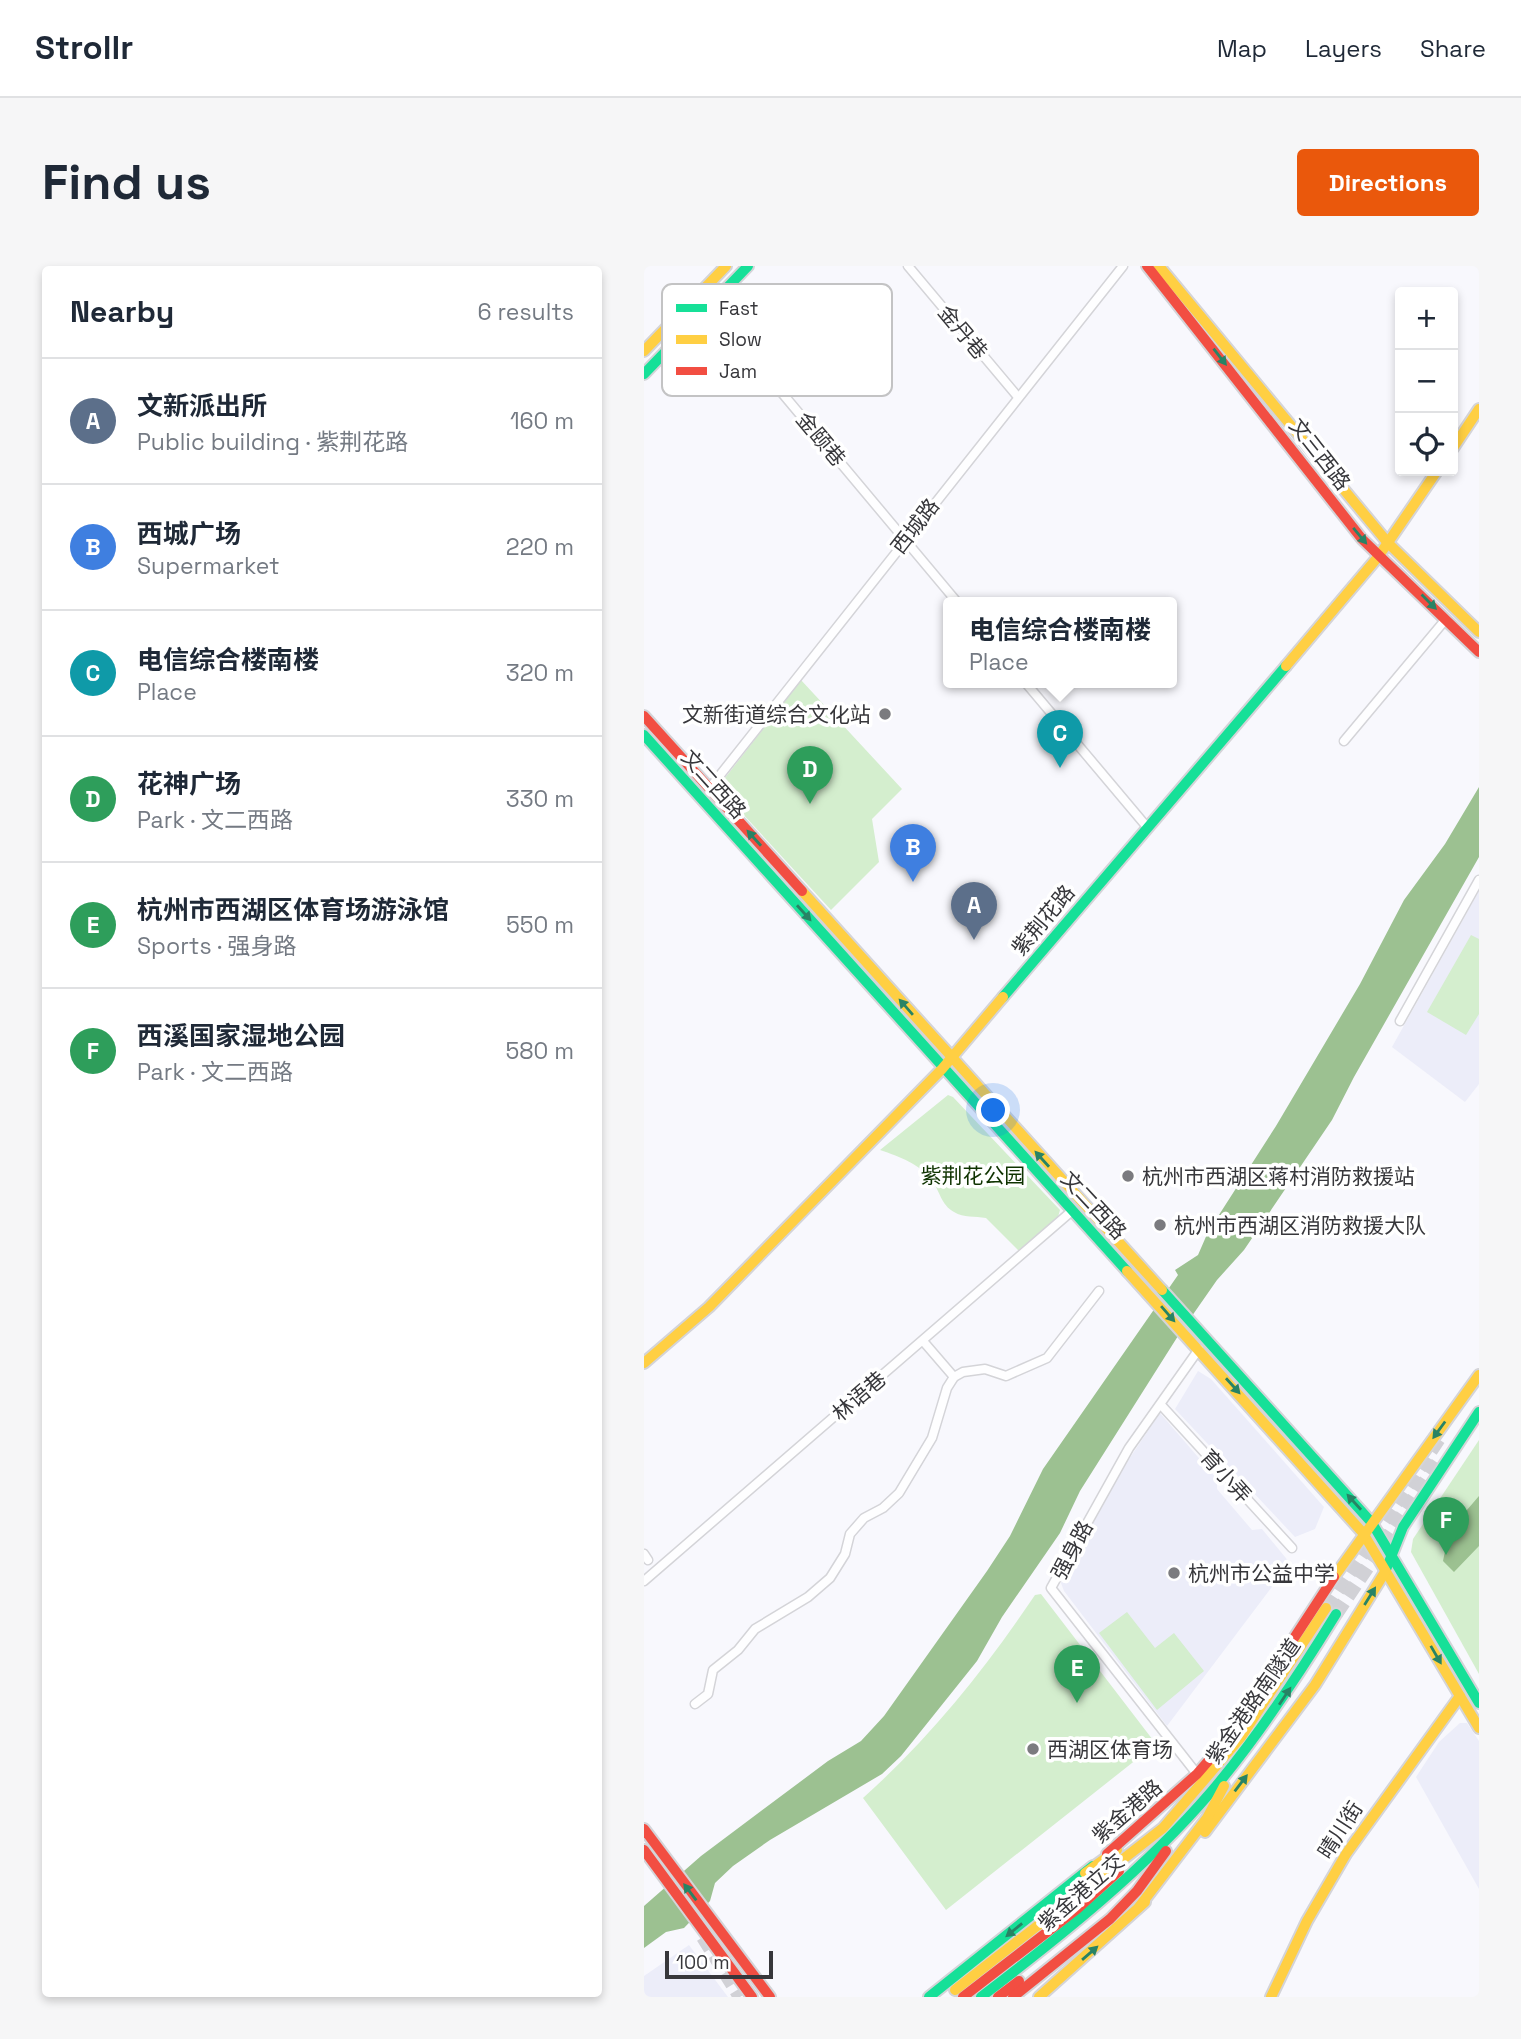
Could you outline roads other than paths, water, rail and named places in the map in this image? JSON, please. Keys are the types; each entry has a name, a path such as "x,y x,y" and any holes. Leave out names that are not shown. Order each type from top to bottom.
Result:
{"main road":[{"path":"708,284 726,266"},
{"path":"731,284 748,266"},
{"name":"文三西路","path":"1147,266 1378,556 1479,652"},
{"name":"文三西路","path":"1159,266 1388,543 1479,632"},
{"path":"646,346 662,330"},
{"path":"644,374 662,356"},
{"path":"1458,440 1479,409"},
{"name":"紫荆花路","path":"644,1363 709,1307 951,1059 1378,556 1434,476"},
{"name":"文二西路","path":"644,716 1372,1523 1479,1703"},
{"name":"文二西路","path":"644,735 942,1069 1149,1292 1363,1533 1387,1569 1479,1728"},
{"name":"紫金港路","path":"929,1997 1085,1873 1197,1774 1262,1691 1363,1533 1479,1375"},
{"path":"1039,1997 1139,1907 1186,1856 1315,1685 1387,1569 1404,1527 1479,1412"},
{"name":"紫金港路南隧道","path":"1192,1796 1266,1704 1331,1611 1280,1703 1237,1761 1198,1807"},
{"name":"晴川街","path":"1271,1997 1307,1921 1346,1854 1460,1696"},
{"path":"1139,1907 1207,1818 1237,1761"},
{"path":"962,1994 1163,1828 1192,1796"},
{"path":"1085,1873 1192,1796"},
{"path":"998,1997 1106,1911 1137,1891 1198,1807"},
{"name":"紫金港立交","path":"982,1997 1106,1911 1198,1807"},
{"name":"紫金港立交","path":"962,1994 1105,1885 1163,1828"},
{"path":"644,1829 770,1997"},
{"path":"644,1850 752,1997"},
{"path":"1013,1997 1106,1911"}],"street":[{"name":"金丹巷","path":"908,266 1018,397"},
{"name":"西城路","path":"709,789 1123,266"},
{"name":"金颐巷","path":"785,396 953,597"},
{"path":"1344,741 1446,619"},
{"path":"1030,688 1147,827"},
{"path":"1400,1021 1479,880"},
{"name":"林语巷","path":"644,1581 1073,1210"},
{"path":"695,1704 708,1694 713,1670 738,1650 755,1629 808,1597 830,1578 845,1554 850,1534 864,1518 900,1493 932,1438 947,1388 954,1377 963,1372 985,1369 1006,1376 1047,1358 1099,1291"},
{"path":"923,1341 954,1377"},
{"name":"强身路","path":"1197,1774 1051,1588 1110,1479 1199,1349"},
{"name":"育小弄","path":"1161,1405 1292,1548"}],"tunnel":[{"path":"1326,1608 1442,1434"},
{"path":"1336,1614 1441,1458"},
{"path":"703,1937 740,1997"}],"place":[{"name":"文新街道综合文化站","path":"885,714"},
{"name":"电信综合楼南楼","path":"1060,768"},
{"name":"花神广场","path":"810,804"},
{"name":"西城广场","path":"913,882"},
{"name":"文新派出所","path":"974,940"},
{"name":"杭州市西湖区蒋村消防救援站","path":"1128,1176"},
{"name":"杭州市西湖区消防救援大队","path":"1160,1225"},
{"name":"西溪国家湿地公园","path":"1446,1555"},
{"name":"杭州市公益中学","path":"1174,1573"},
{"name":"杭州市西湖区体育场游泳馆","path":"1077,1703"},
{"name":"西湖区体育场","path":"1033,1749"}],"park label":[{"name":"紫荆花公园","path":"973,1175"}]}
